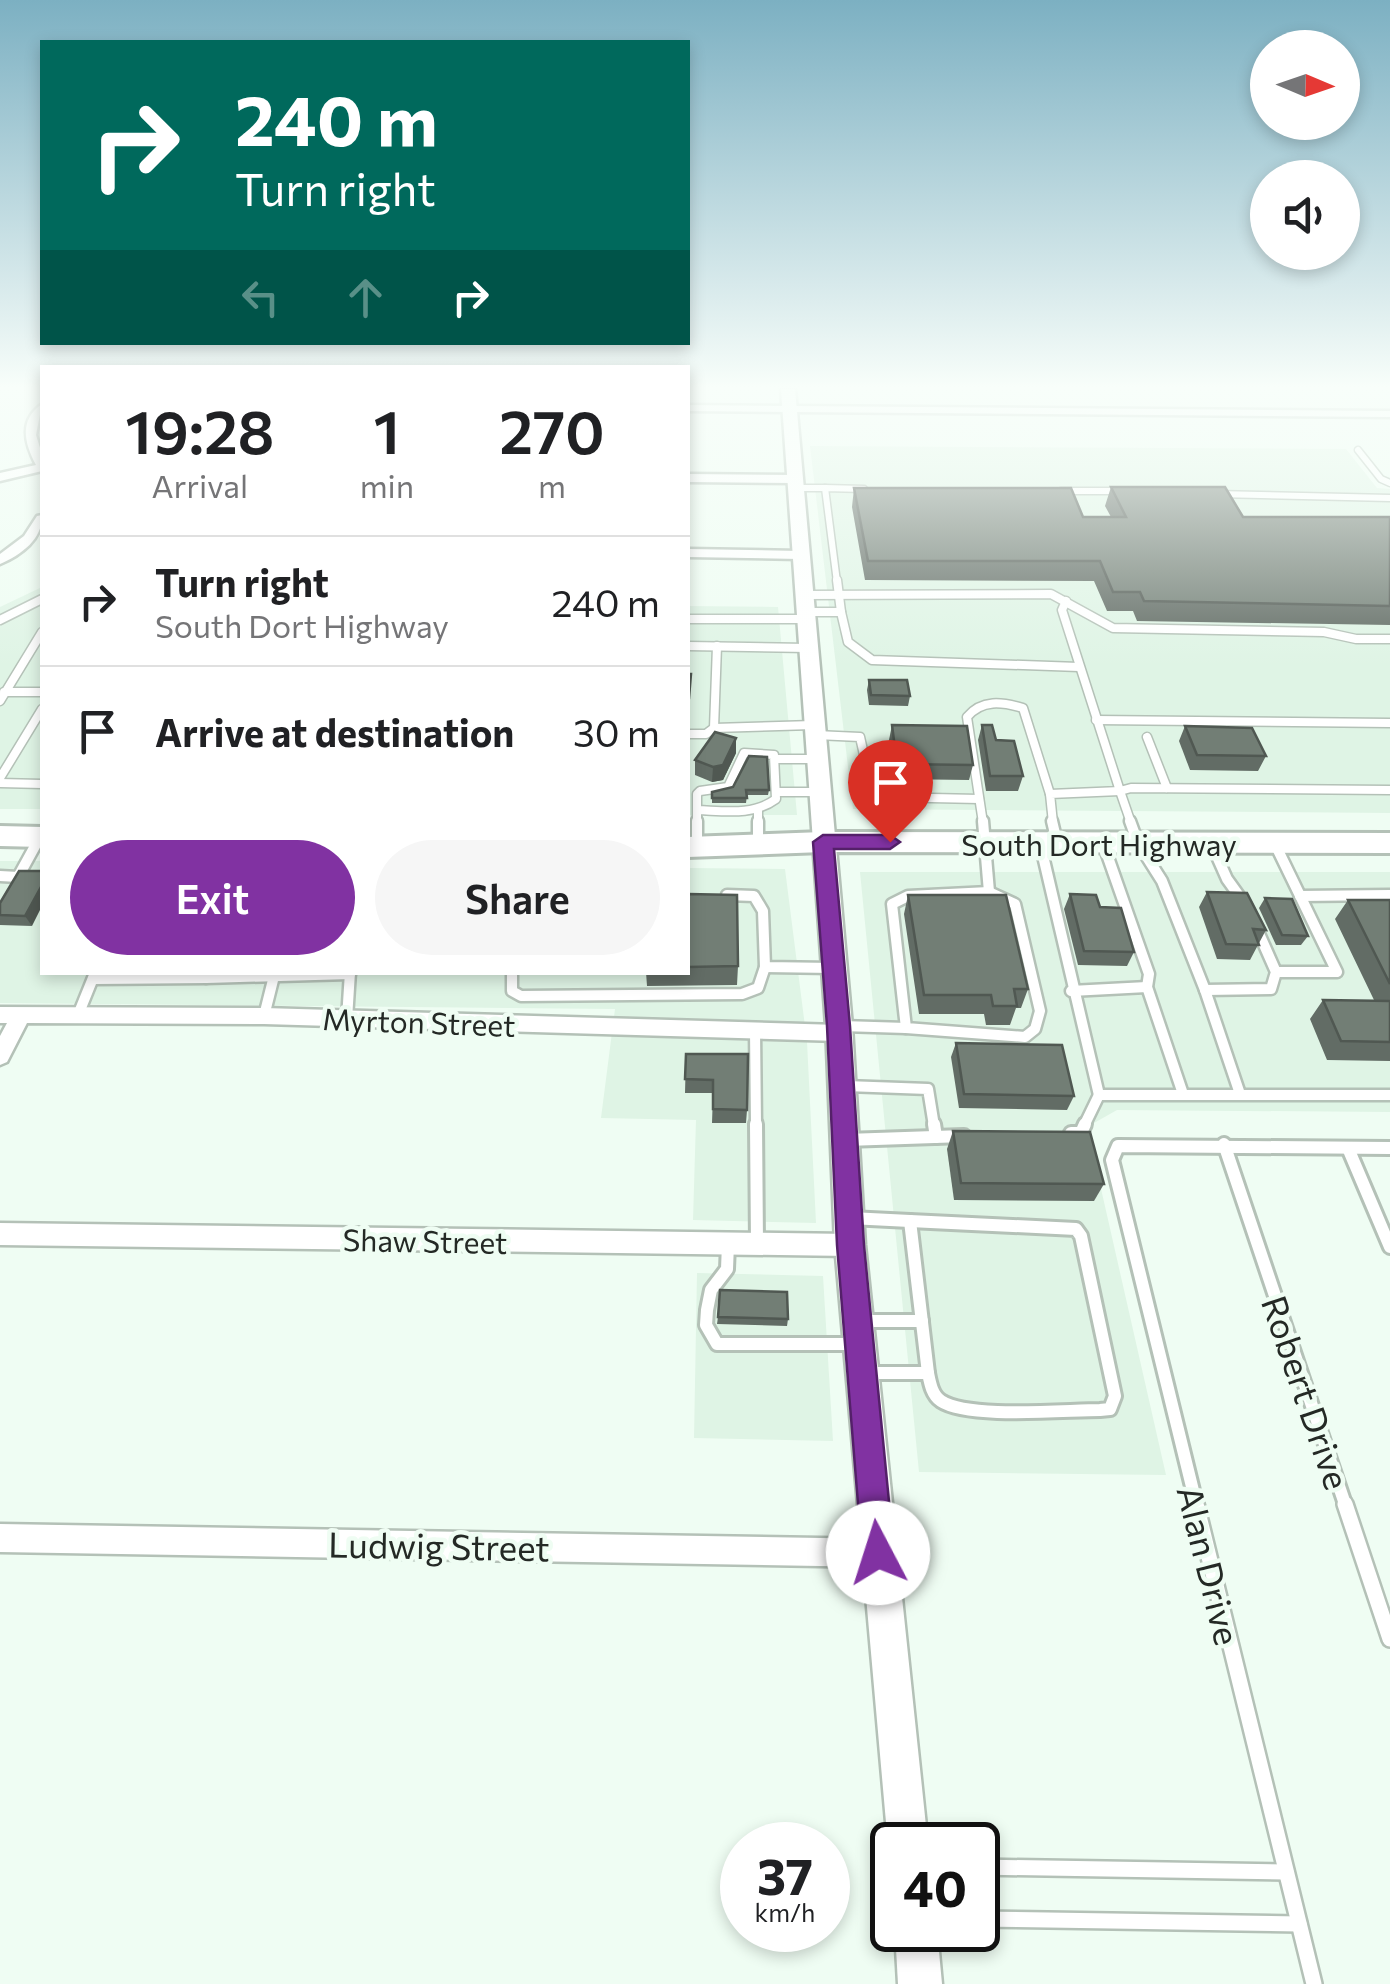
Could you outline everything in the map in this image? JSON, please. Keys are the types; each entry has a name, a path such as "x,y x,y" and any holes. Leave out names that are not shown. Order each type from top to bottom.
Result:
{"main road":[{"path":"0,836 40,836"},
{"name":"South Dort Highway","path":"692,847 823,842 1390,843"}],"street":[{"path":"753,482 796,484 839,1030 849,1231 906,1822"},
{"path":"0,560 29,539 40,522"},
{"path":"690,554 800,555"},
{"path":"0,1056 11,1015"},
{"name":"Myrton Street","path":"11,1015 264,1016 839,1030"},
{"name":"Shaw Street","path":"0,1234 757,1244 849,1231"},
{"name":"Ludwig Street","path":"0,1538 878,1553"},
{"path":"918,1952 920,1984"}],"lane":[{"path":"796,484 884,489"},
{"path":"825,488 837,593 848,642 872,660 1079,667"},
{"path":"1042,490 1121,491"},
{"path":"1210,494 1390,498"},
{"path":"1226,495 1236,512"},
{"path":"805,609 837,593 1032,593 1051,594 1093,622 1113,628 1324,632 1356,639 1390,639"},
{"path":"0,620 40,599"},
{"path":"1066,601 1062,610 1138,843 1162,881 1240,1094"},
{"path":"690,619 805,609 841,612"},
{"path":"0,701 40,635"},
{"path":"690,646 808,648"},
{"path":"714,728 717,646"},
{"path":"3,692 40,692"},
{"path":"988,892 986,842 966,716 972,708 983,704 1012,704 1028,714 1050,794 1049,842 1072,991 1099,1095 1081,1133 1064,1134"},
{"path":"40,712 0,780 40,784"},
{"path":"1096,720 1390,723"},
{"path":"690,734 706,734 714,728 814,730 860,737 874,793 884,797 979,799"},
{"path":"1147,738 1167,788"},
{"path":"692,847 697,794 704,789 728,787 742,754 772,752 776,792 772,803 758,811 698,810"},
{"path":"775,759 816,759"},
{"path":"1050,794 1167,788 1390,790"},
{"path":"776,792 819,792"},
{"path":"758,811 758,846"},
{"path":"0,887 3,876 18,876 40,839"},
{"path":"1103,842 1149,974 1146,986 1184,1094"},
{"path":"1205,990 1272,989 1276,972 1242,897 1227,879 1211,843"},
{"path":"1275,843 1336,972 1276,972"},
{"path":"839,1030 906,1028 1025,1037 1035,1029 1040,1011 1014,904 988,892 908,896 892,904 906,1028"},
{"path":"512,975 512,990 522,996 742,994 758,988 765,968 763,911 754,896 722,895"},
{"path":"1300,896 1390,896"},
{"path":"765,968 834,968"},
{"path":"78,1015 94,976 299,975"},
{"path":"347,1019 350,975"},
{"path":"264,1016 274,976"},
{"path":"1072,991 1146,986"},
{"path":"755,1030 757,1244"},
{"path":"840,1085 928,1089 936,1136"},
{"path":"1099,1095 1390,1095"},
{"path":"844,1140 978,1136"},
{"path":"1224,1144 1390,1148"},
{"name":"Alan Drive","path":"1224,1144 1118,1146 1112,1160 1314,1984"},
{"name":"Robert Drive","path":"1224,1144 1390,1639"},
{"path":"1348,1148 1390,1247"},
{"path":"849,1231 910,1221 1076,1229 1115,1396 1110,1408 965,1409 939,1400 928,1373 910,1221"},
{"path":"728,1244 727,1269 711,1290 707,1310 706,1325 717,1344 859,1346 928,1373"},
{"path":"859,1346 922,1322"},
{"path":"1000,1867 1286,1872"},
{"path":"1000,1919 1299,1924"}],"shaded area":[{"path":"814,482 1372,482 1377,488 1390,489 1390,813 853,809"},
{"path":"40,588 40,809 0,809 0,607"},
{"path":"690,606 778,607 797,815 690,815"},
{"path":"0,861 40,861 40,975 690,975 690,868 785,869 807,1042 816,1223 693,1220 696,1120 601,1118 615,1009 0,1003"},
{"path":"860,872 1390,872 1390,1112 1117,1110 1087,1127 1166,1475 919,1472"},
{"path":"697,1273 823,1276 833,1441 694,1438"}],"building":[{"path":"1111,487 1225,487 1243,517 1390,517 1390,606 1144,601 1140,592 1113,592 1100,561 868,561 854,488 1071,488 1083,517 1126,517"},
{"path":"869,680 907,680 910,696 871,695"},
{"path":"892,725 967,726 973,765 897,764"},
{"path":"982,725 992,725 996,740 1014,741 1023,776 990,776"},
{"path":"1185,726 1252,728 1266,756 1197,755"},
{"path":"715,732 736,738 723,765 713,767 695,760"},
{"path":"749,756 767,757 769,790 746,790 747,798 712,798 712,792 733,787"},
{"path":"19,871 40,871 40,889 25,916 0,915 0,903"},
{"path":"1207,892 1247,893 1266,930 1253,929 1259,945 1226,944"},
{"path":"690,894 737,895 738,966 690,967"},
{"path":"1070,894 1096,895 1100,907 1121,908 1134,952 1084,951"},
{"path":"908,895 1006,895 1028,989 1014,989 1017,1006 993,1006 991,995 924,995"},
{"path":"1265,898 1292,899 1308,936 1282,935"},
{"path":"1348,900 1390,900 1390,984"},
{"path":"1323,1000 1390,1001 1390,1042 1341,1041"},
{"path":"956,1043 1062,1045 1074,1096 964,1094"},
{"path":"686,1054 748,1054 747,1110 713,1109 713,1080 685,1079"},
{"path":"953,1131 1090,1132 1104,1184 961,1183"},
{"path":"720,1290 787,1292 788,1319 718,1317"}],"route":[{"path":"878,1553 850,1245 839,1026 823,842 890,842"}]}
